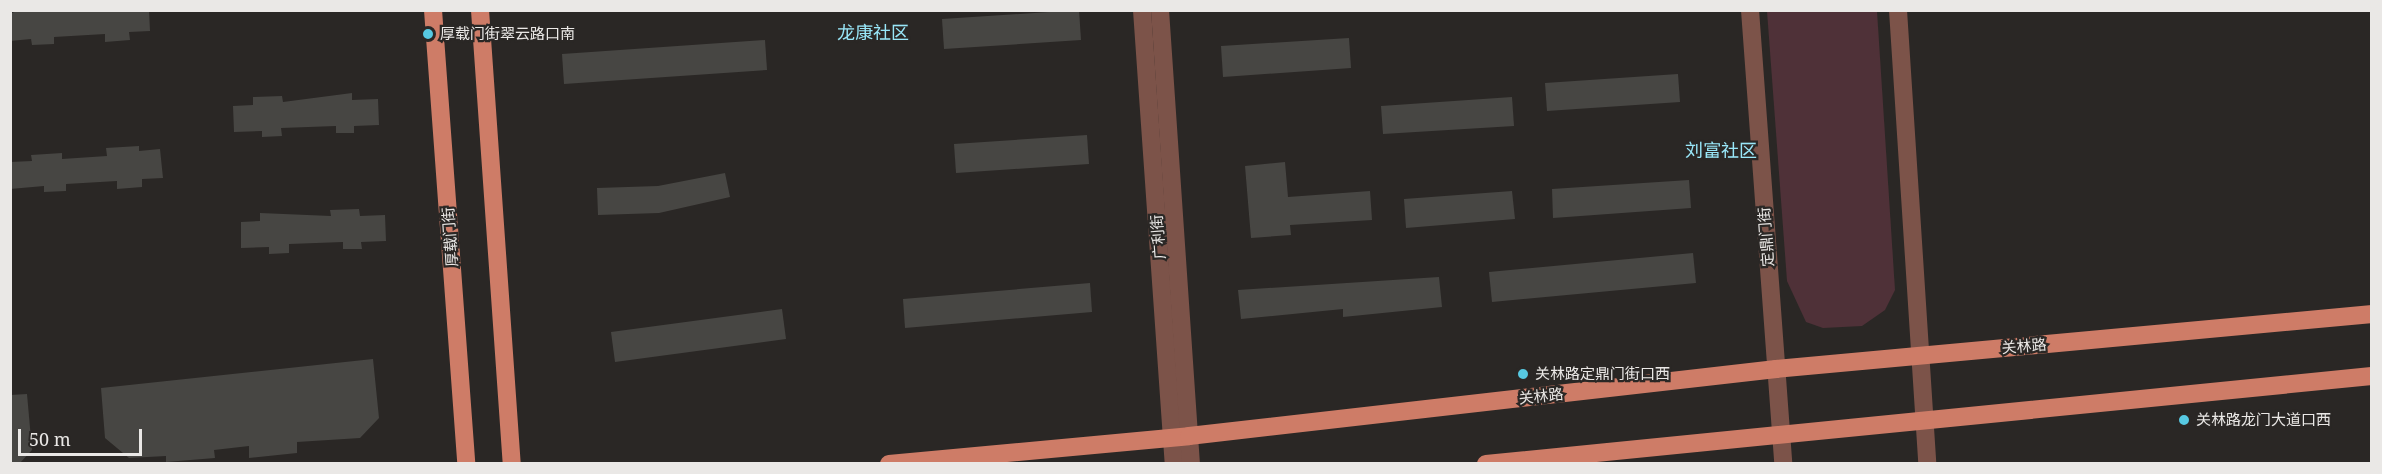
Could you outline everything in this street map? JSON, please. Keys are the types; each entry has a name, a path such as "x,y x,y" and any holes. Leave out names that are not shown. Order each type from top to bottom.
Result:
{"main road":[{"name":"厚载门街","path":"434,10 466,464"},
{"path":"480,10 512,464"},
{"name":"关林路","path":"889,464 1180,437 1776,369 2372,314"},
{"path":"1486,464 2372,376"}],"street":[{"name":"广利街","path":"1142,10 1180,437 1191,464"},
{"name":"广利街","path":"1160,10 1180,437 1174,464"},
{"name":"定鼎门街","path":"1750,10 1783,464"},
{"path":"1899,10 1927,464"}],"shaded area":[{"path":"1767,11 1877,11 1895,290 1885,310 1862,326 1823,328 1806,322 1787,281"}],"building":[{"path":"19,10 149,10 150,31 129,32 130,40 105,42 105,34 54,37 54,44 32,45 31,39 10,41 10,14"},
{"path":"1079,10 1081,40 944,49 942,19"},
{"path":"1349,38 1351,68 1223,77 1221,46"},
{"path":"765,40 767,70 564,84 562,54"},
{"path":"1678,74 1680,102 1547,111 1545,83"},
{"path":"352,93 352,100 378,99 379,125 354,126 354,133 336,133 336,126 281,128 282,136 262,137 262,131 234,132 233,106 253,105 253,97 282,96 283,102"},
{"path":"1512,97 1514,126 1383,134 1381,106"},
{"path":"1087,135 1089,164 956,173 954,144"},
{"path":"139,146 139,151 160,149 163,178 142,179 142,187 117,189 117,181 66,184 66,191 44,192 44,186 10,189 10,162 32,161 31,155 62,153 62,159 107,156 106,148"},
{"path":"1285,162 1288,197 1370,191 1372,220 1290,225 1291,235 1251,238 1245,166"},
{"path":"725,173 730,197 659,213 598,215 597,188 658,186"},
{"path":"1689,180 1691,208 1553,218 1552,189"},
{"path":"1512,191 1515,219 1406,228 1404,199"},
{"path":"359,209 360,216 385,215 386,241 361,242 362,249 343,249 343,242 289,244 289,253 269,254 269,247 241,248 241,222 260,221 260,213 331,216 330,210"},
{"path":"1693,253 1696,283 1492,302 1489,272"},
{"path":"1439,277 1442,307 1343,317 1343,309 1241,319 1238,290"},
{"path":"1090,283 1092,312 905,328 903,299"},
{"path":"782,309 786,339 615,362 611,332"},
{"path":"373,359 379,418 360,438 297,442 297,453 249,458 249,446 214,450 215,458 166,462 166,456 129,458 105,438 101,388"},
{"path":"27,394 32,450 19,464 10,464 10,395"}],"place":[{"name":"厚载门街翠云路口南","path":"428,34"},
{"name":"关林路定鼎门街口西","path":"1523,374"},
{"name":"关林路龙门大道口西","path":"2184,420"}],"district":[{"name":"龙康社区","path":"873,32"},
{"name":"刘富社区","path":"1721,150"}]}
